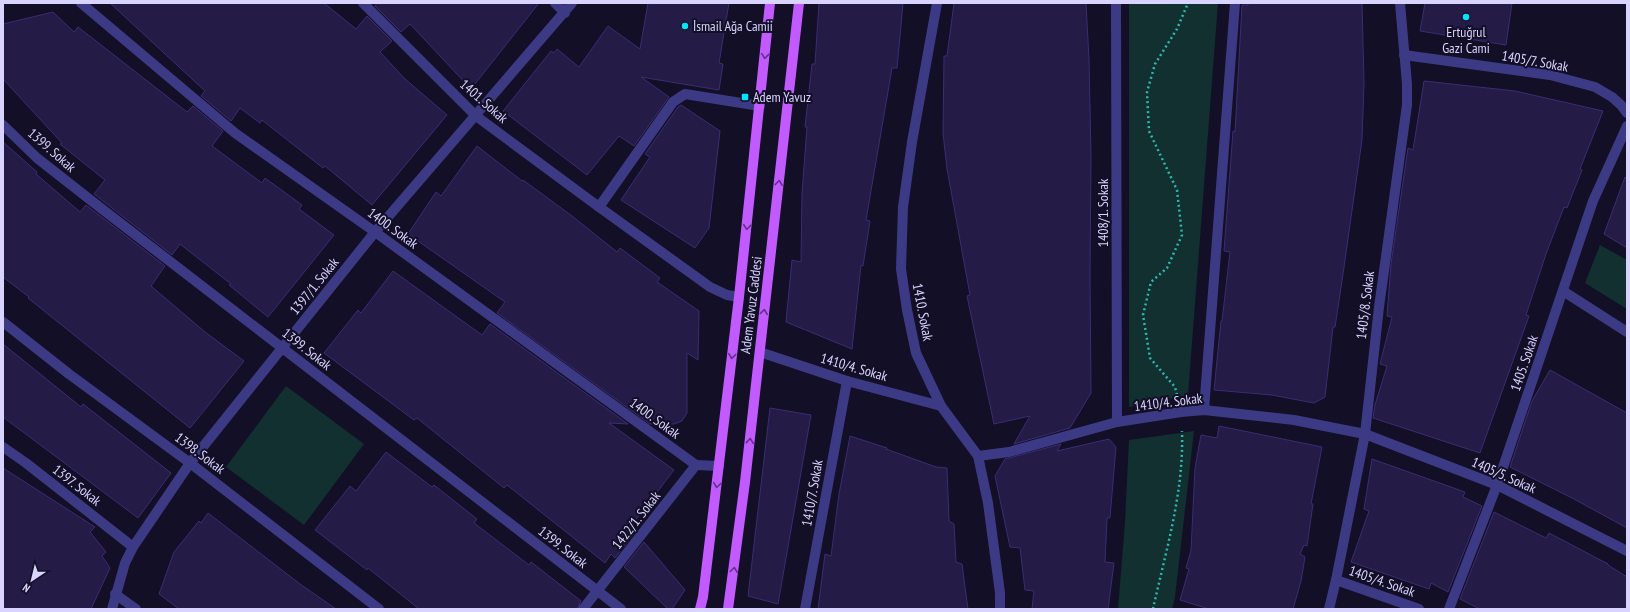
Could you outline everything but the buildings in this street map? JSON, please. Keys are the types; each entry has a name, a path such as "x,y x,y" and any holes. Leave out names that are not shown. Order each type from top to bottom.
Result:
{"main road":[{"name":"Adem Yavuz Caddesi","path":"700,609 703,597 739,297 770,3"},
{"name":"Adem Yavuz Caddesi","path":"728,609 745,482 799,3"}],"street":[{"name":"1400. Sokak","path":"81,3 235,133 375,232 696,465"},
{"name":"1401. Sokak","path":"363,3 476,116 710,287 727,295 739,297"},
{"path":"555,3 565,13"},
{"name":"1397/1. Sokak","path":"112,609 124,562 190,463 375,232 565,13 572,3"},
{"name":"1410. Sokak","path":"937,3 912,142 903,208 901,269 907,310 916,353 941,406 978,456 988,503 1000,593 1000,609"},
{"name":"1408/1. Sokak","path":"1116,3 1118,422"},
{"path":"1204,410 1235,3"},
{"name":"1405/8. Sokak","path":"1328,609 1336,580 1365,434 1379,307 1407,105 1400,3"},
{"name":"1405/7. Sokak","path":"1404,55 1550,75 1595,87 1612,97 1627,113"},
{"path":"599,207 673,102 685,94 760,106"},
{"name":"1399. Sokak","path":"3,125 36,158 621,609"},
{"name":"1405. Sokak","path":"1449,609 1497,485 1593,201 1627,126"},
{"path":"1563,291 1627,332"},
{"name":"1398. Sokak","path":"3,322 69,374 190,463 379,609"},
{"name":"1410/4. Sokak","path":"760,352 847,382 941,406"},
{"name":"1410/7. Sokak","path":"805,609 847,382"},
{"name":"1410/4. Sokak","path":"978,456 1010,452 1118,422 1204,410 1294,420 1365,434"},
{"name":"1405/5. Sokak","path":"1365,434 1497,485 1627,551"},
{"name":"1397. Sokak","path":"3,447 26,463 133,547"},
{"path":"696,465 719,466"},
{"name":"1422/1. Sokak","path":"583,609 696,465"},
{"name":"1405/4. Sokak","path":"1336,580 1419,609"},
{"path":"115,594 136,609"}],"path":[{"path":"1153,609 1175,510 1182,457 1181,412 1175,387 1150,358 1143,315 1151,282 1167,268 1182,235 1177,190 1149,131 1147,92 1155,64 1177,29 1188,3"}],"green space":[{"path":"1129,3 1218,3 1188,395 1129,407"},
{"path":"1600,245 1627,260 1627,309 1585,283"},
{"path":"286,386 364,444 304,525 226,467"},
{"path":"1194,431 1175,597 1172,609 1118,609 1125,522 1129,440"}],"place":[{"name":"Ertuğrul Gazi Cami","path":"1466,17"},
{"name":"İsmail Ağa Camii","path":"685,26"},
{"name":"Adem Yavuz","path":"745,97"}]}
